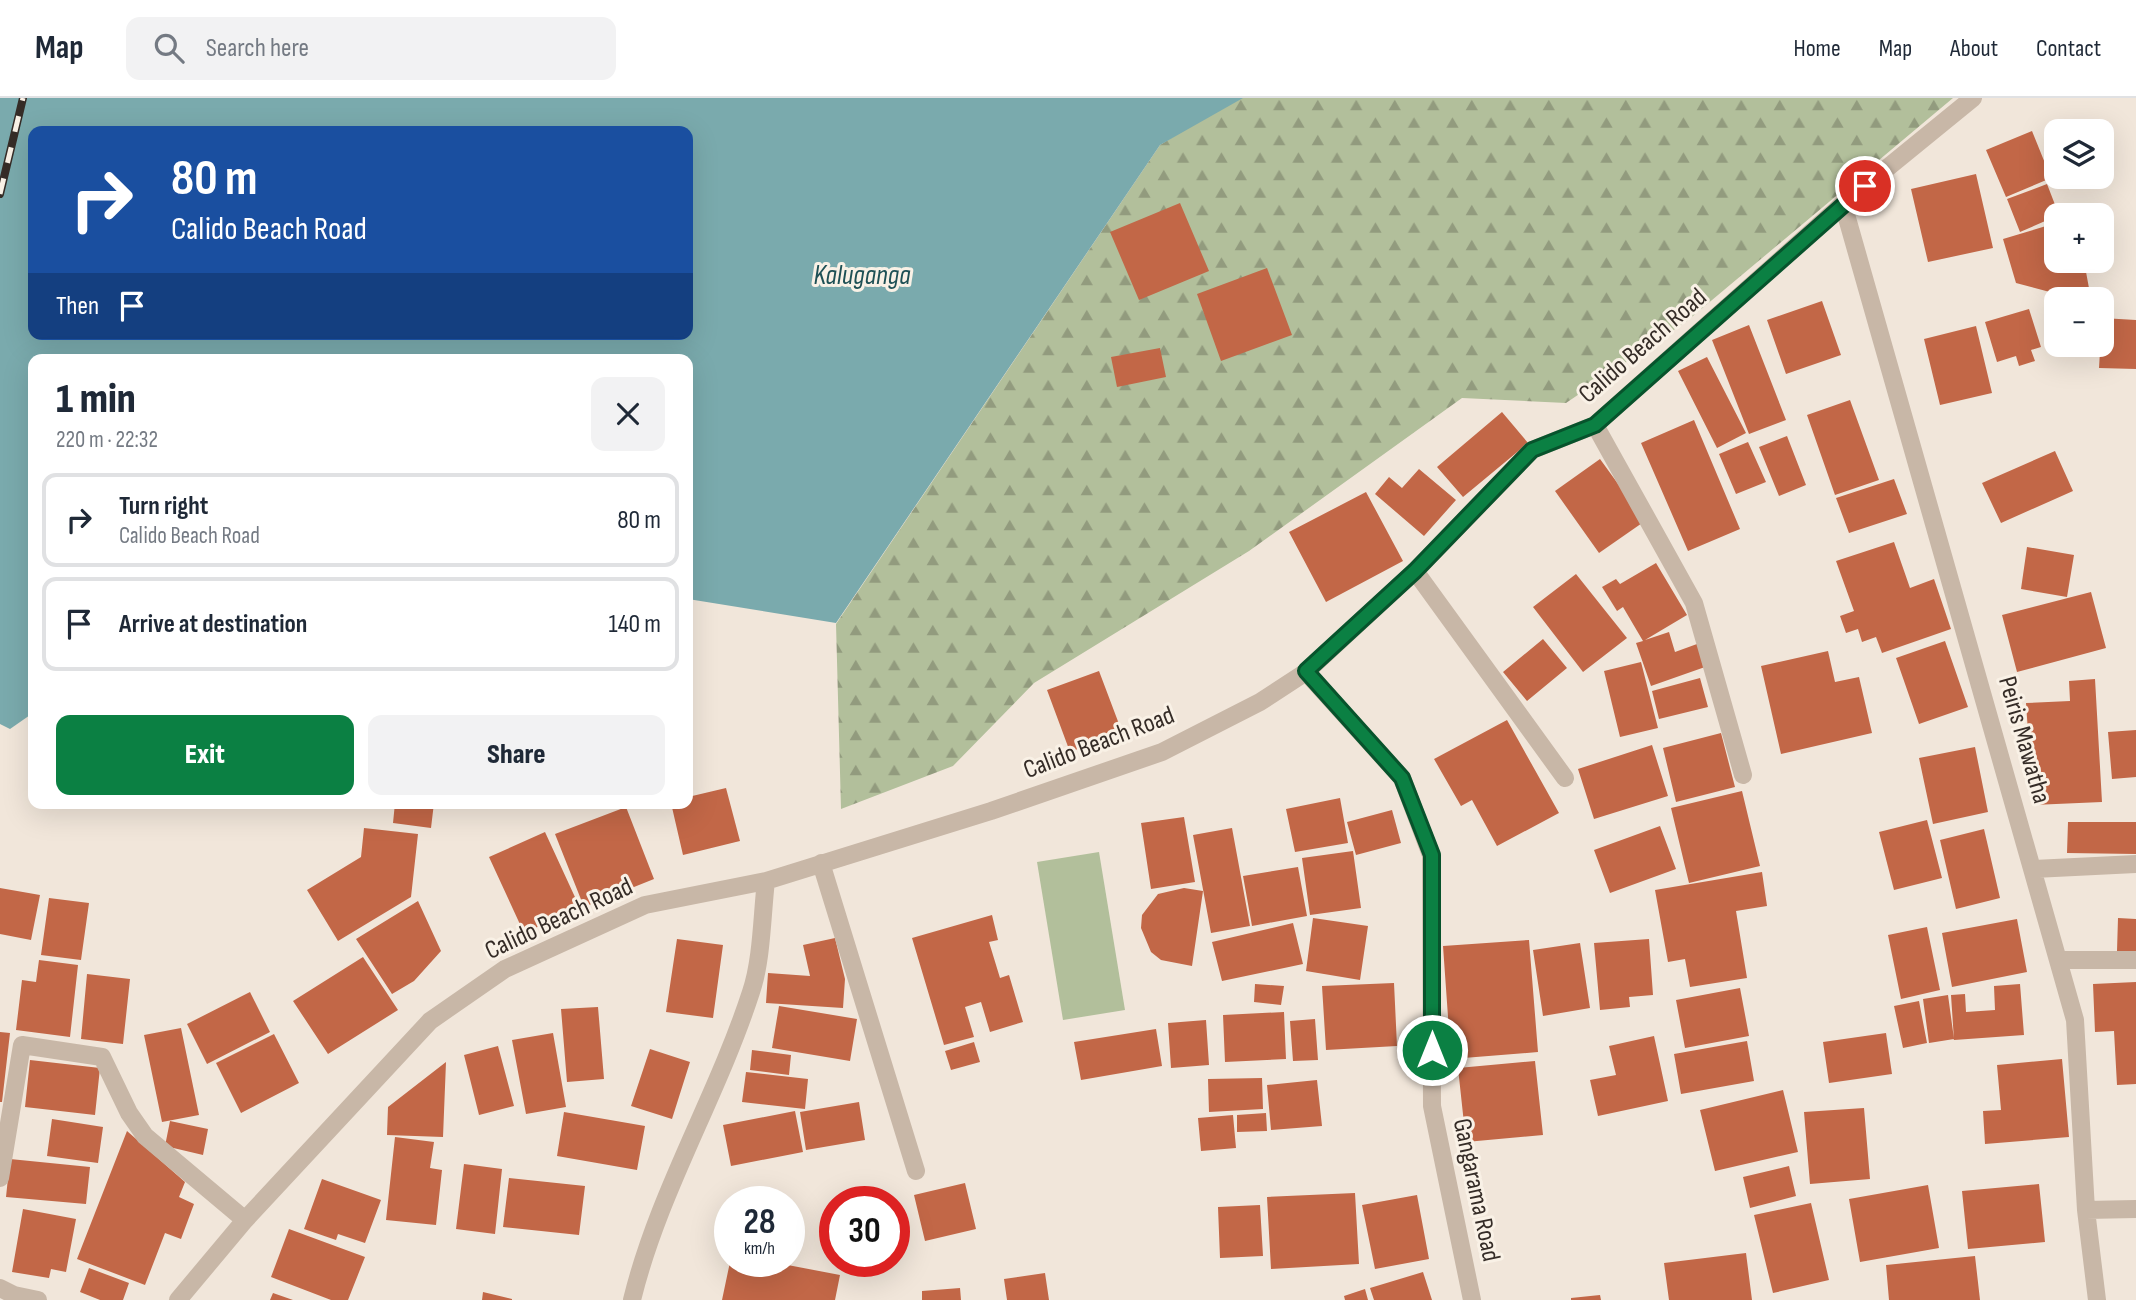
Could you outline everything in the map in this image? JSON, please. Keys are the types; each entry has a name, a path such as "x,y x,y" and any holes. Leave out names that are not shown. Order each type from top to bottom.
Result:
{"street":[{"name":"Calido Beach Road","path":"178,1300 245,1220 430,1021 505,969 645,905 766,881 992,811 1162,752 1260,702 1306,671 1415,571 1532,450 1595,425 1843,204 1973,98"},
{"name":"Peiris Mawatha","path":"1843,204 2075,1020 2086,1210 2096,1300"},
{"path":"1595,425 1694,603 1743,775"},
{"path":"1415,571 1565,778"},
{"name":"Gangarama Road","path":"1306,671 1402,778 1432,855 1432,1106 1472,1300"},
{"path":"821,863 916,1171"},
{"path":"2034,869 2136,864"},
{"path":"632,1300 645,1246 701,1119 752,989 766,881"},
{"path":"2058,960 2136,960"},
{"path":"0,1178 22,1045 102,1057 129,1113 145,1136 245,1220"},
{"path":"2086,1210 2136,1209"},
{"path":"0,1288 14,1295 38,1300"}],"green space":[{"path":"1235,98 1953,98 1687,321 1566,403 1462,398 1249,551 1034,683 953,766 841,809 836,624 1160,145"},
{"path":"1099,852 1125,1010 1063,1020 1037,862"}],"water":[{"name":"Kaluganga","path":"0,98 1243,98 1160,145 836,623 693,600 693,354 28,354 28,716 10,729 0,724"}],"building":[{"path":"2032,131 2044,161 2044,181 2006,197 1986,150"},
{"path":"1976,174 1993,248 1928,262 1911,189"},
{"path":"2044,185 2044,189 2049,189 2054,203 2044,203 2044,222 2020,232 2007,199"},
{"path":"1180,203 1209,271 1139,300 1110,232"},
{"path":"2044,227 2044,273 2086,273 2089,287 2044,287 2044,290 2016,283 2003,239"},
{"path":"1267,268 1292,335 1221,361 1197,294"},
{"path":"1822,301 1841,355 1786,374 1767,320"},
{"path":"2029,309 2041,347 2031,350 2035,361 2019,366 2016,356 1997,362 1985,322"},
{"path":"2114,319 2136,320 2136,369 2099,368 2100,357 2114,357"},
{"path":"1749,325 1786,420 1749,434 1712,340"},
{"path":"1976,326 1992,393 1940,405 1924,339"},
{"path":"1160,348 1166,377 1117,387 1111,357"},
{"path":"1707,357 1746,433 1717,448 1678,371"},
{"path":"1850,400 1879,480 1835,495 1807,415"},
{"path":"1502,412 1528,443 1463,497 1437,467"},
{"path":"1694,420 1740,529 1688,551 1641,443"},
{"path":"1787,436 1806,485 1779,496 1759,447"},
{"path":"1748,442 1766,482 1736,494 1719,454"},
{"path":"2055,451 2073,491 2001,523 1982,483"},
{"path":"1600,459 1645,521 1599,553 1555,491"},
{"path":"1419,469 1456,500 1424,536 1375,494 1389,477 1402,488"},
{"path":"1894,479 1907,514 1849,533 1836,498"},
{"path":"1366,492 1403,561 1326,602 1289,532"},
{"path":"1894,542 1910,588 1934,579 1951,629 1882,653 1876,637 1862,642 1858,629 1846,633 1840,616 1854,611 1836,561"},
{"path":"2027,547 2074,555 2067,597 2021,589"},
{"path":"1656,563 1687,615 1645,640 1669,632 1675,652 1697,644 1705,667 1651,686 1636,643 1643,641 1623,607 1617,611 1602,587 1616,579 1620,584"},
{"path":"1576,574 1627,638 1583,672 1533,607"},
{"path":"2091,592 2106,648 2017,672 2002,615"},
{"path":"1543,639 1567,668 1527,701 1503,672"},
{"path":"1945,641 1968,707 1919,724 1896,658"},
{"path":"1828,651 1835,682 1859,677 1872,733 1781,754 1761,666"},
{"path":"1641,662 1658,728 1620,737 1604,671"},
{"path":"1099,671 1122,732 1070,752 1047,690"},
{"path":"1700,678 1708,707 1659,719 1652,691"},
{"path":"2095,679 2102,802 2033,805 2026,703 2070,701 2069,681"},
{"path":"1507,720 1559,813 1497,846 1472,800 1461,806 1434,759"},
{"path":"2136,730 2136,777 2112,779 2108,732"},
{"path":"1721,733 1735,787 1676,802 1663,748"},
{"path":"1652,745 1668,796 1594,819 1578,769"},
{"path":"1975,747 1988,812 1933,824 1919,758"},
{"path":"726,788 740,841 683,855 672,809 693,809 693,796"},
{"path":"1742,791 1760,866 1689,883 1671,808"},
{"path":"1340,798 1348,843 1295,852 1286,809"},
{"path":"394,809 433,809 431,828 393,823"},
{"path":"627,809 654,879 584,907 555,834"},
{"path":"1392,810 1401,843 1356,855 1347,822"},
{"path":"1184,817 1195,882 1151,889 1141,823"},
{"path":"1927,820 1942,878 1894,890 1879,832"},
{"path":"2068,822 2136,822 2136,854 2067,853"},
{"path":"1660,826 1676,869 1610,893 1594,850"},
{"path":"364,828 418,834 411,897 338,941 307,890 361,857"},
{"path":"1232,828 1250,926 1211,933 1193,835"},
{"path":"1984,829 2000,898 1956,909 1940,840"},
{"path":"545,832 580,908 524,933 489,857"},
{"path":"1353,851 1361,908 1310,915 1302,858"},
{"path":"1298,867 1307,916 1252,926 1243,876"},
{"path":"1762,872 1767,906 1736,911 1747,978 1690,987 1685,959 1668,962 1655,890"},
{"path":"0,888 40,895 31,940 0,934"},
{"path":"1184,888 1203,891 1192,966 1161,960 1151,952 1141,928 1142,915 1158,894"},
{"path":"49,898 89,903 81,960 41,955"},
{"path":"418,901 441,951 414,981 392,994 356,939"},
{"path":"992,915 998,940 989,942 1000,978 1009,975 1023,1022 990,1032 981,1002 965,1007 974,1037 944,1045 912,938"},
{"path":"1313,918 1368,926 1360,980 1306,971"},
{"path":"2118,918 2136,919 2136,952 2117,951"},
{"path":"2017,919 2027,972 1952,987 1942,933"},
{"path":"1293,923 1303,964 1222,981 1212,942"},
{"path":"1927,927 1940,990 1901,999 1888,935"},
{"path":"835,938 845,979 843,1008 766,1003 768,973 810,976 803,945"},
{"path":"677,939 723,945 713,1018 666,1012"},
{"path":"1649,939 1653,995 1629,997 1630,1007 1600,1010 1594,943"},
{"path":"1529,940 1538,1052 1451,1059 1443,946"},
{"path":"1580,943 1590,1008 1543,1016 1533,950"},
{"path":"363,957 398,1010 328,1054 293,1001"},
{"path":"39,960 78,965 70,1037 16,1030 22,980 36,982"},
{"path":"87,974 130,979 123,1044 81,1039"},
{"path":"2136,982 2136,1084 2117,1085 2114,1031 2095,1032 2093,984"},
{"path":"1394,983 1397,1046 1326,1050 1322,986"},
{"path":"1255,984 1284,986 1281,1005 1254,1002"},
{"path":"2020,984 2024,1035 1954,1040 1951,995 1965,994 1966,1012 1995,1010 1994,986"},
{"path":"1740,988 1749,1036 1685,1048 1676,1000"},
{"path":"250,992 270,1032 207,1064 187,1024"},
{"path":"1948,995 1954,1039 1929,1043 1923,999"},
{"path":"1919,1001 1927,1043 1903,1048 1894,1006"},
{"path":"779,1006 857,1019 850,1061 772,1048"},
{"path":"598,1007 604,1079 567,1082 561,1009"},
{"path":"1284,1012 1286,1059 1225,1062 1223,1015"},
{"path":"1315,1019 1318,1060 1293,1061 1290,1021"},
{"path":"1206,1020 1209,1065 1171,1068 1168,1023"},
{"path":"181,1028 199,1115 162,1122 144,1035"},
{"path":"1156,1029 1162,1066 1081,1080 1074,1042"},
{"path":"0,1032 10,1033 2,1102 0,1102"},
{"path":"553,1033 566,1107 526,1114 512,1040"},
{"path":"1886,1033 1892,1074 1829,1083 1823,1042"},
{"path":"274,1034 299,1083 241,1113 216,1063"},
{"path":"1654,1036 1668,1101 1598,1116 1590,1080 1616,1075 1609,1046"},
{"path":"1747,1041 1754,1081 1681,1094 1674,1054"},
{"path":"974,1042 980,1062 951,1070 945,1051"},
{"path":"498,1046 514,1106 479,1115 464,1055"},
{"path":"650,1049 690,1062 672,1119 631,1106"},
{"path":"752,1050 791,1055 789,1075 750,1070"},
{"path":"2062,1059 2069,1137 1985,1144 1983,1111 2001,1110 1997,1065"},
{"path":"30,1060 100,1068 95,1115 25,1107"},
{"path":"1535,1061 1543,1135 1466,1142 1458,1068"},
{"path":"446,1062 443,1137 387,1135 388,1107"},
{"path":"746,1072 808,1079 805,1109 742,1102"},
{"path":"1262,1078 1263,1109 1209,1112 1208,1079"},
{"path":"1317,1080 1322,1126 1271,1130 1267,1085"},
{"path":"1783,1090 1798,1152 1715,1171 1700,1110"},
{"path":"859,1102 865,1140 806,1150 800,1112"},
{"path":"1864,1108 1870,1179 1810,1184 1804,1112"},
{"path":"795,1111 803,1152 731,1166 723,1125"},
{"path":"564,1112 645,1126 637,1170 557,1156"},
{"path":"1266,1113 1267,1131 1237,1132 1237,1115"},
{"path":"1233,1115 1236,1148 1201,1151 1198,1118"},
{"path":"52,1119 103,1127 98,1163 47,1156"},
{"path":"170,1121 208,1129 203,1155 165,1146"},
{"path":"127,1131 185,1182 179,1197 194,1204 181,1239 165,1233 145,1285 77,1259"},
{"path":"395,1137 434,1142 430,1168 442,1170 436,1225 386,1220"},
{"path":"10,1159 90,1167 86,1204 6,1197"},
{"path":"464,1164 502,1169 495,1234 456,1229"},
{"path":"1789,1166 1796,1196 1750,1208 1743,1177"},
{"path":"509,1178 585,1186 579,1235 503,1227"},
{"path":"322,1179 381,1200 365,1243 338,1234 336,1240 304,1229"},
{"path":"965,1183 976,1229 925,1241 914,1195"},
{"path":"2039,1184 2045,1242 1968,1249 1962,1191"},
{"path":"1928,1185 1939,1248 1860,1262 1849,1199"},
{"path":"1355,1193 1359,1264 1271,1269 1267,1197"},
{"path":"1417,1195 1429,1259 1375,1269 1362,1205"},
{"path":"1811,1203 1829,1280 1773,1293 1754,1215"},
{"path":"1260,1205 1263,1256 1220,1258 1218,1207"},
{"path":"23,1209 76,1219 66,1272 51,1269 49,1278 12,1272"},
{"path":"289,1229 365,1257 348,1300 331,1300 271,1277"},
{"path":"1746,1253 1752,1300 1669,1300 1664,1263"},
{"path":"1975,1256 1980,1300 1889,1300 1886,1265"},
{"path":"89,1268 129,1283 123,1300 100,1300 80,1292"},
{"path":"805,1268 819,1271 819,1277 840,1277 835,1300 722,1300 727,1277 805,1277"},
{"path":"1423,1272 1432,1300 1374,1300 1370,1288"},
{"path":"1045,1273 1049,1300 1007,1300 1004,1279"},
{"path":"960,1288 961,1300 922,1300 922,1291"},
{"path":"1365,1289 1368,1300 1345,1300 1344,1296"},
{"path":"483,1292 512,1299 512,1300 482,1300"},
{"path":"273,1293 293,1300 270,1300"},
{"path":"1600,1295 1601,1300 1571,1300 1571,1298"}],"railway":[{"path":"0,194 23,98"}],"route":[{"path":"1432,1050 1432,855 1402,778 1306,671 1415,571 1532,450 1595,425 1865,186"}]}
